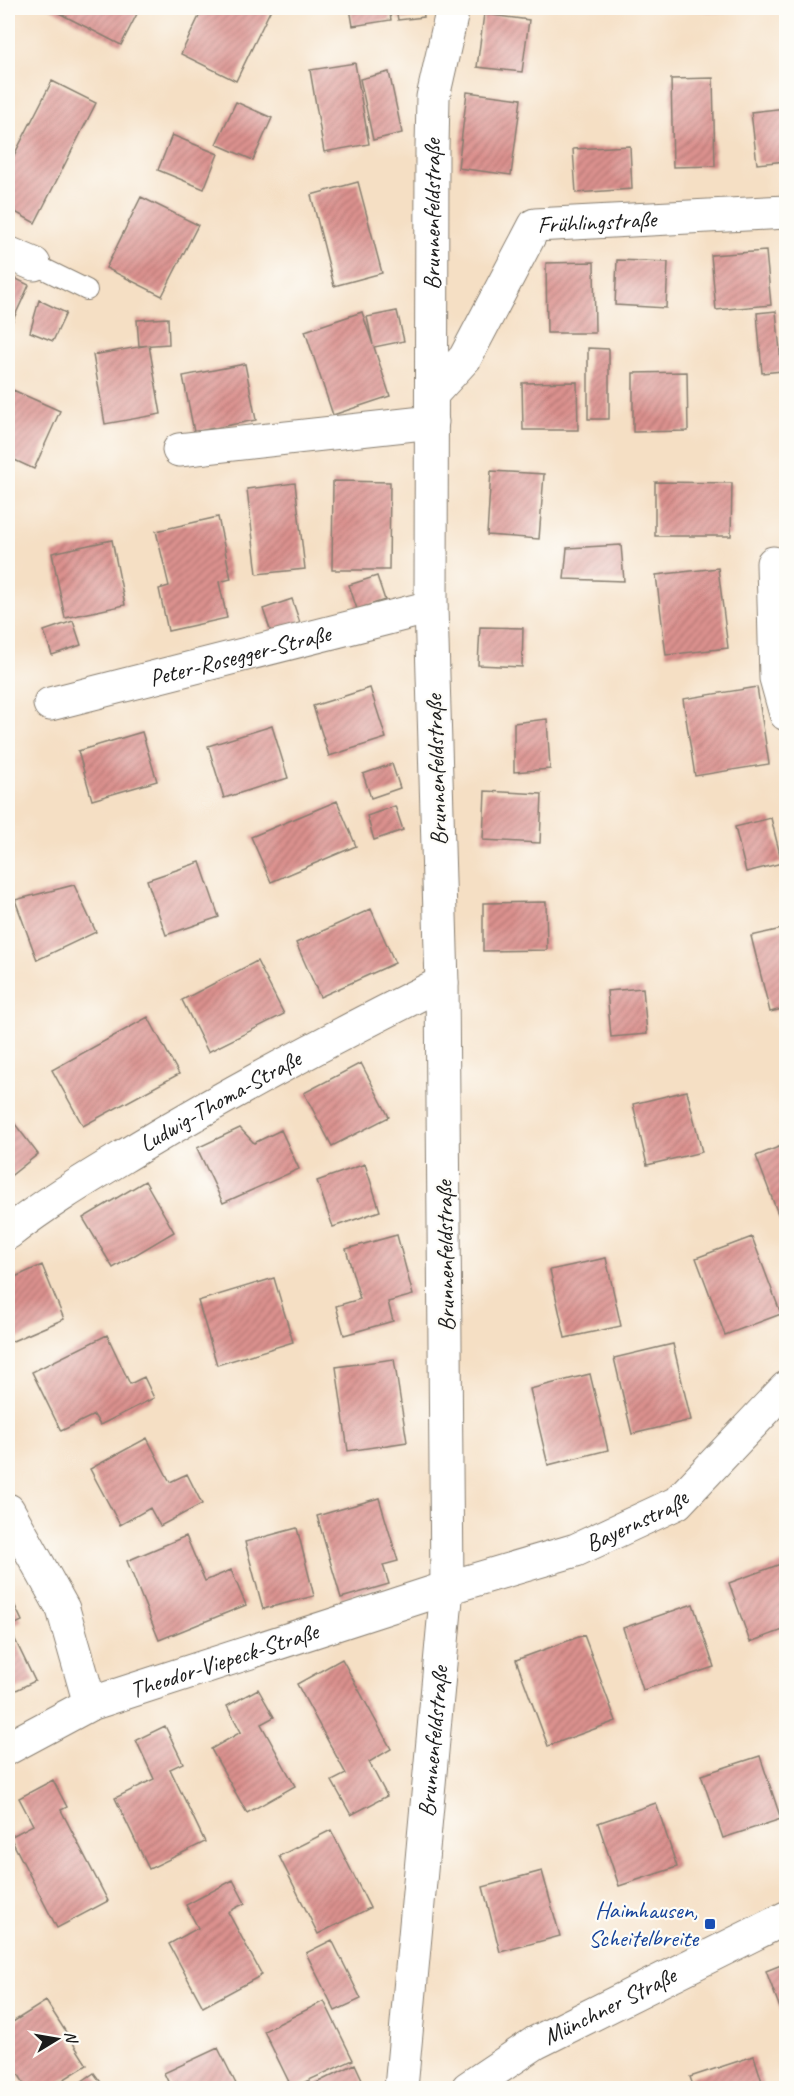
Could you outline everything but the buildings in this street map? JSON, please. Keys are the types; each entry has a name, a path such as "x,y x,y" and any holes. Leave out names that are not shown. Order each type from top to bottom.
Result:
{"street":[{"name":"Brunnenfeldstraße","path":"401,2088 447,1588 442,983 431,607 433,97 453,8"},
{"name":"Frühlingstraße","path":"432,408 465,358 535,225 786,212"},
{"path":"179,450 432,408"},
{"path":"773,563 776,678 786,714"},
{"name":"Peter-Rosegger-Straße","path":"50,704 431,607"},
{"name":"Ludwig-Thoma-Straße","path":"8,1233 45,1204 181,1122 334,1037 442,983"},
{"name":"Bayernstraße","path":"447,1588 576,1550 676,1503 786,1388"},
{"path":"8,1510 63,1610 90,1704"},
{"name":"Theodor-Viepeck-Straße","path":"8,1748 90,1704 447,1588"},
{"name":"Münchner Straße","path":"468,2088 535,2043 786,1918"}],"lane":[{"path":"21,259 87,290"}],"place":[{"name":"Haimhausen, Scheitelbreite","path":"710,1924"}]}
